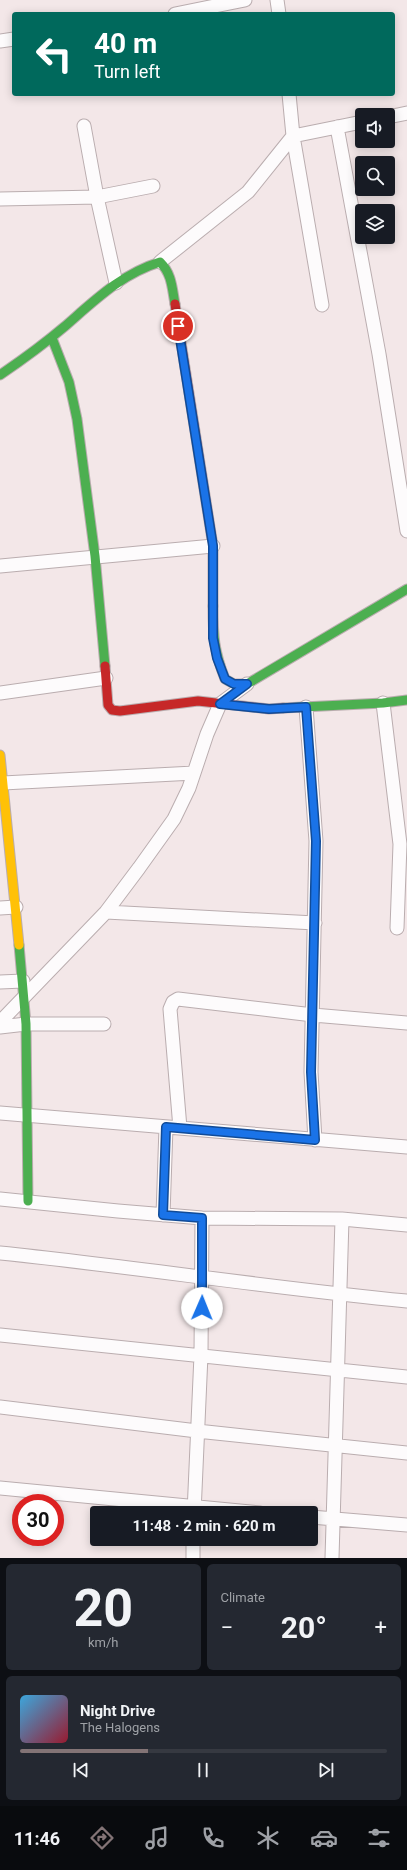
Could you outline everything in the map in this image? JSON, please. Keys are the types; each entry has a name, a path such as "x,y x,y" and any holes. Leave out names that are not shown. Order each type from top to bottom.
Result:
{"street":[{"path":"185,12 245,0"},
{"path":"277,0 279,12"},
{"path":"0,41 12,39"},
{"path":"289,96 293,136 322,305"},
{"path":"395,116 407,113"},
{"path":"0,375 52,338 116,283 148,265 160,262 248,192 293,136 355,123"},
{"path":"84,126 97,197 116,283"},
{"path":"337,127 379,354 407,531"},
{"path":"0,199 97,197 153,186"},
{"path":"160,262 167,269 171,280 213,546 213,638 217,658 225,679 234,684 247,684"},
{"path":"52,338 69,382 77,419 95,556 108,705 112,710 120,711 198,701 211,701 220,704 269,709 383,703 407,700"},
{"path":"0,566 213,546"},
{"path":"0,1022 106,912 174,818 189,788 207,734 220,704 247,684 407,589"},
{"path":"0,693 106,678"},
{"path":"383,703 400,844 397,928"},
{"path":"306,707 316,841 311,1072 315,1140"},
{"path":"0,756 3,783 2,797 16,907 26,1024 28,1201"},
{"path":"3,783 194,773"},
{"path":"0,908 16,907"},
{"path":"106,912 315,923"},
{"path":"0,982 23,981"},
{"path":"180,1128 170,1010 173,1002 178,999 313,1015 407,1023"},
{"path":"0,1027 26,1024 104,1024"},
{"path":"0,1113 315,1140 407,1146"},
{"path":"163,1215 166,1127"},
{"path":"0,1199 202,1218 342,1219 407,1224"},
{"path":"194,1506 201,1355 202,1218"},
{"path":"332,1558 337,1370 341,1295 342,1219"},
{"path":"0,1253 95,1263 341,1295 407,1301"},
{"path":"0,1334 407,1377"},
{"path":"0,1407 197,1432 407,1453"},
{"path":"0,1488 159,1506"},
{"path":"318,1518 407,1525"},
{"path":"193,1546 193,1558"}],"traffic: fast":[{"path":"0,375 49,340 109,289 120,281 146,267 160,262 164,267 171,282 175,304"},
{"path":"52,338 69,382 77,419 95,556 105,666"},
{"path":"213,606 215,643 218,660 225,679 234,684 247,684 407,589"},
{"path":"283,708 383,703 407,700"},
{"path":"19,945 26,1024 28,1201"}],"traffic: slow":[{"path":"0,755 19,945"}],"traffic: jam":[{"path":"175,304 213,546 213,606"},
{"path":"105,666 108,705 112,710 120,711 198,701 269,709 283,708"}],"route":[{"path":"178,326 213,546 213,638 220,669 225,679 234,684 247,684 220,704 269,709 306,707 316,841 311,1072 315,1140 166,1127 163,1215 202,1218 202,1308"}]}
